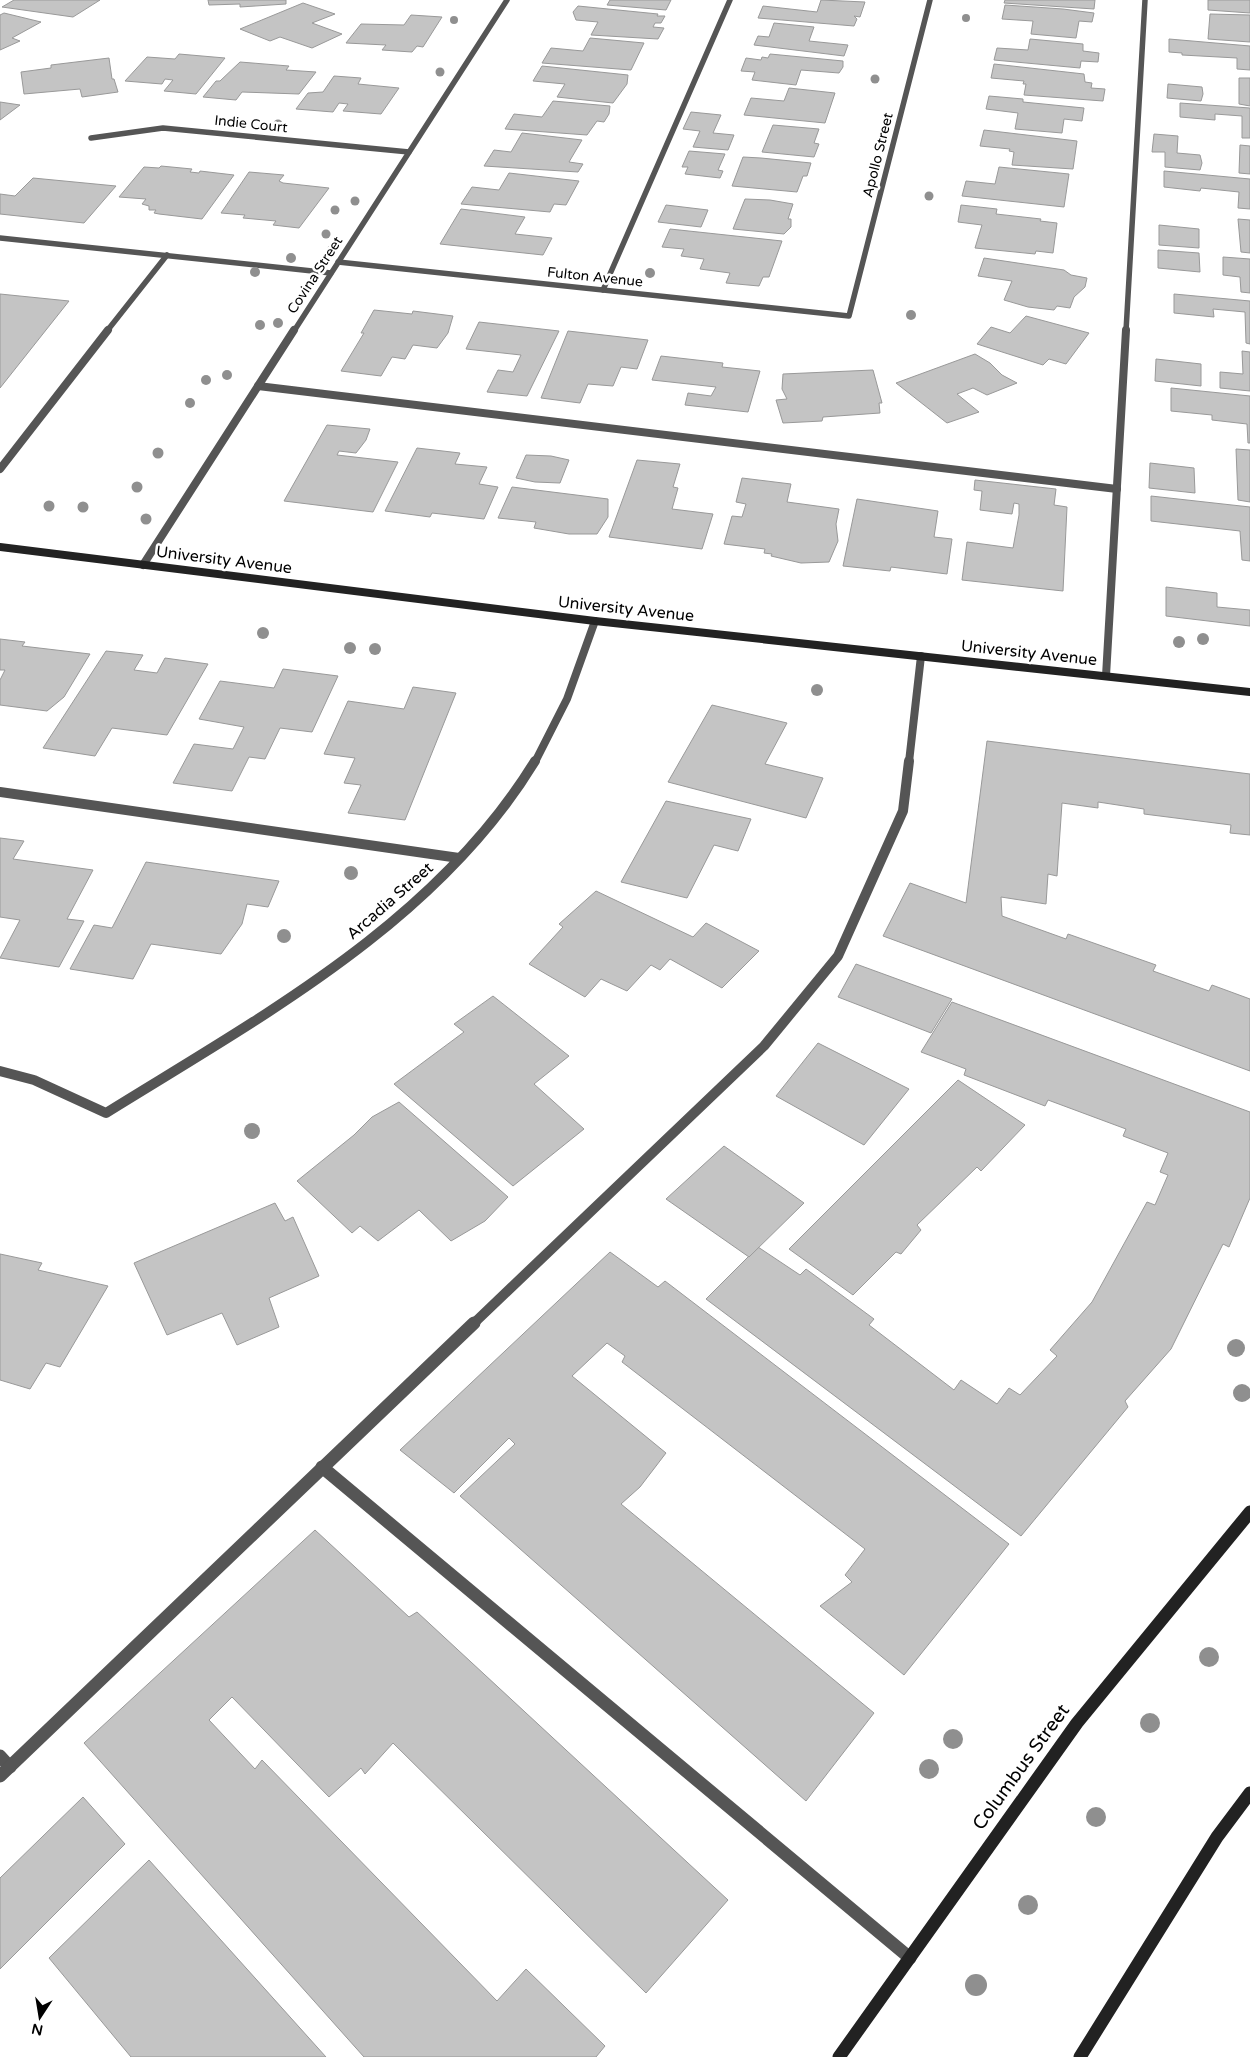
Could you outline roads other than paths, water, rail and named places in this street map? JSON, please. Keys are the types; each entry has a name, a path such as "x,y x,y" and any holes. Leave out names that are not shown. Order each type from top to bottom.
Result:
{"street":[{"name":"Covina Street","path":"143,565 508,0"},
{"path":"603,290 730,0"},
{"name":"Apollo Street","path":"849,316 930,0"},
{"path":"1106,676 1145,0"},
{"name":"Indie Court","path":"91,138 163,128 410,152"},
{"path":"0,238 331,273"},
{"path":"0,469 167,255"},
{"name":"Fulton Avenue","path":"338,262 849,316"},
{"path":"258,386 1117,489"},
{"name":"University Avenue","path":"0,547 595,621 1250,692"},
{"name":"Arcadia Street","path":"0,1070 34,1080 106,1112 286,999 358,949 422,896 476,840 520,786 557,722 595,621"},
{"path":"0,1756 5,1771 764,1046 838,956 903,811 922,656"},
{"path":"0,792 459,858"},
{"path":"322,1468 910,1958"},
{"name":"Columbus Street","path":"839,2057 1077,1722 1250,1512"},
{"path":"1080,2057 1217,1837 1250,1793"}]}
